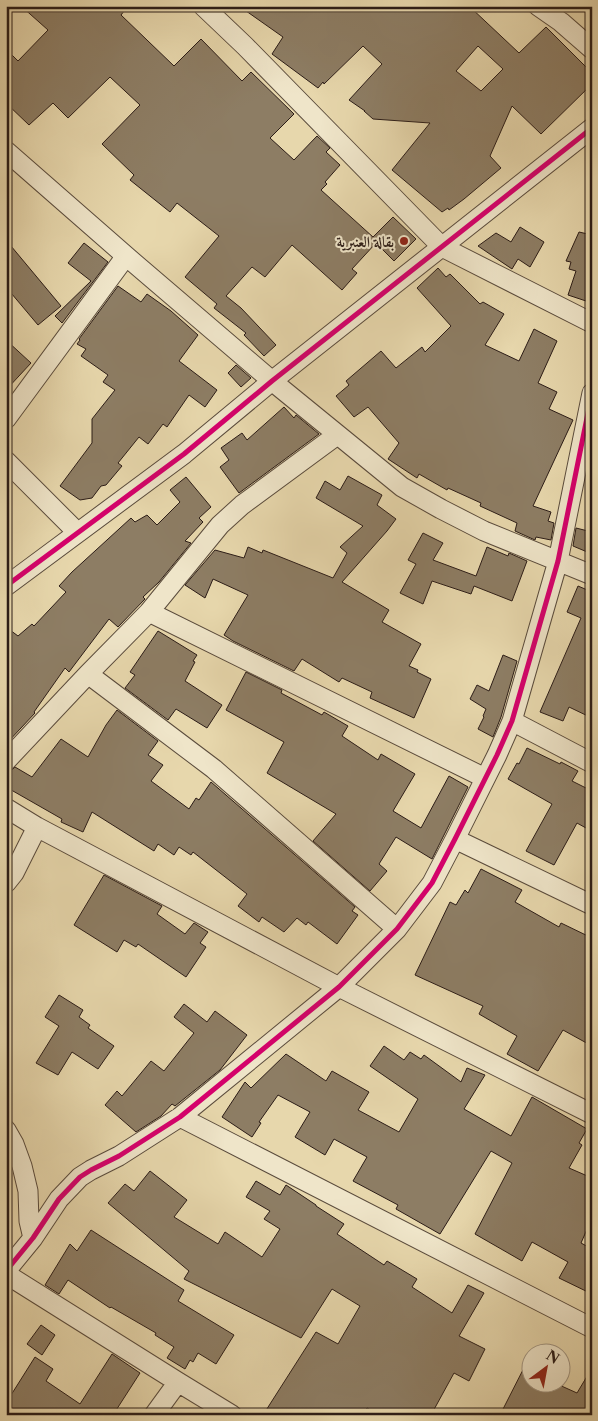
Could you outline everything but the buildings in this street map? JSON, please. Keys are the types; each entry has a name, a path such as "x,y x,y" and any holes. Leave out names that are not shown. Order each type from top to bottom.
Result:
{"street":[{"path":"203,6 252,52 442,246 592,323"},
{"path":"538,6 561,22 592,49"},
{"path":"6,586 184,454 272,381 592,128"},
{"path":"7,154 272,381 402,487 484,531 592,575"},
{"path":"6,419 126,256"},
{"path":"232,1415 6,1273 13,1249 33,1238 59,1199 80,1177 119,1156 180,1117 339,987 397,929 432,883 498,755 512,721 558,561 592,394"},
{"path":"6,761 149,612 225,520 242,505 337,435"},
{"path":"6,460 78,532"},
{"path":"149,612 486,778"},
{"path":"88,674 214,769 397,929"},
{"path":"512,721 592,762"},
{"path":"6,808 37,827 339,987 592,1114"},
{"path":"6,900 10,878 37,827"},
{"path":"455,839 592,905"},
{"path":"180,1117 592,1328"},
{"path":"6,1130 14,1144 22,1166 28,1191 29,1221 33,1238"},
{"path":"154,1415 178,1382"}],"cycle path":[{"path":"6,586 184,454 272,381 592,128"},
{"path":"6,1271 33,1238 59,1199 80,1177 119,1156 180,1117 339,987 397,929 432,883 497,755 512,721 558,561 592,393"}],"place":[{"name":"بقالة العنبرية","path":"404,241"}]}
